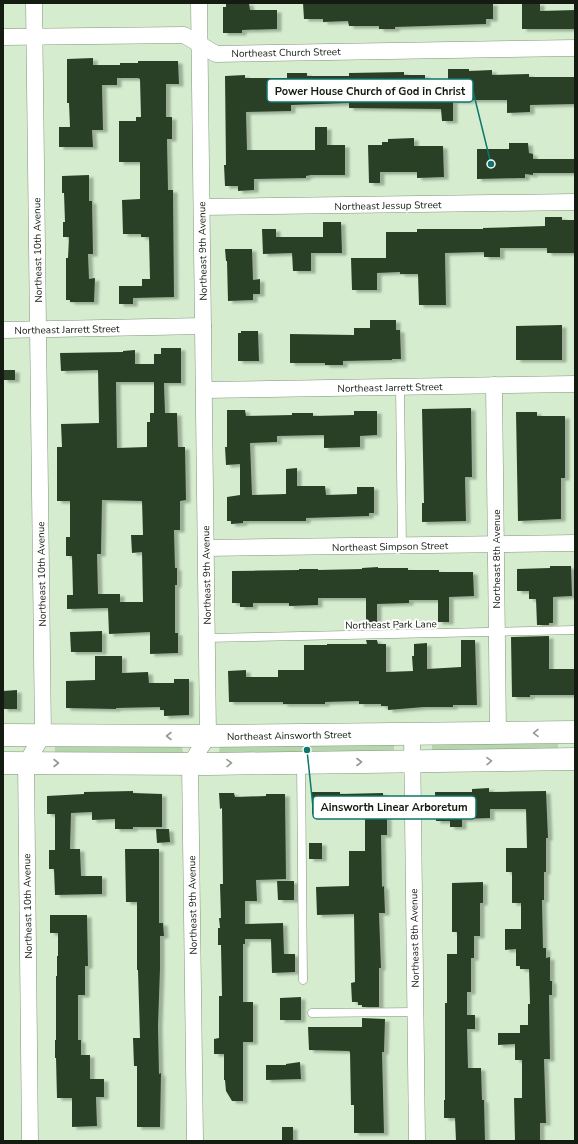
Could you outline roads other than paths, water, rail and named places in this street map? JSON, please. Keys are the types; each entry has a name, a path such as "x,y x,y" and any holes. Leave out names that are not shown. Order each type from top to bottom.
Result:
{"street":[{"name":"Northeast 10th Avenue","path":"34,3 43,735"},
{"name":"Northeast 9th Avenue","path":"199,3 208,736"},
{"name":"Northeast Church Street","path":"3,37 184,35 216,54 575,48"},
{"name":"Northeast Jessup Street","path":"202,207 575,202"},
{"name":"Northeast Jarrett Street","path":"3,330 203,326"},
{"name":"Northeast Jarrett Street","path":"204,390 575,384"},
{"name":"Northeast 8th Avenue","path":"494,385 498,733"},
{"name":"Northeast Simpson Street","path":"206,548 575,543"},
{"name":"Northeast Ainsworth Street","path":"3,736 208,736 575,732"},
{"name":"Northeast 8th Avenue","path":"412,734 417,1141"},
{"path":"26,763 43,735"},
{"path":"190,764 208,736"},
{"path":"3,763 190,764 575,760"},
{"name":"Northeast 10th Avenue","path":"26,763 30,1141"},
{"name":"Northeast 9th Avenue","path":"190,764 195,1141"}],"lane":[{"path":"400,387 402,546"},
{"name":"Northeast Park Lane","path":"207,638 575,630"},
{"path":"300,763 303,980"},
{"path":"312,1013 415,1012"}],"place":[{"name":"Power House Church of God in Christ","path":"491,164"},
{"name":"Ainsworth Linear Arboretum","path":"307,750"}]}
